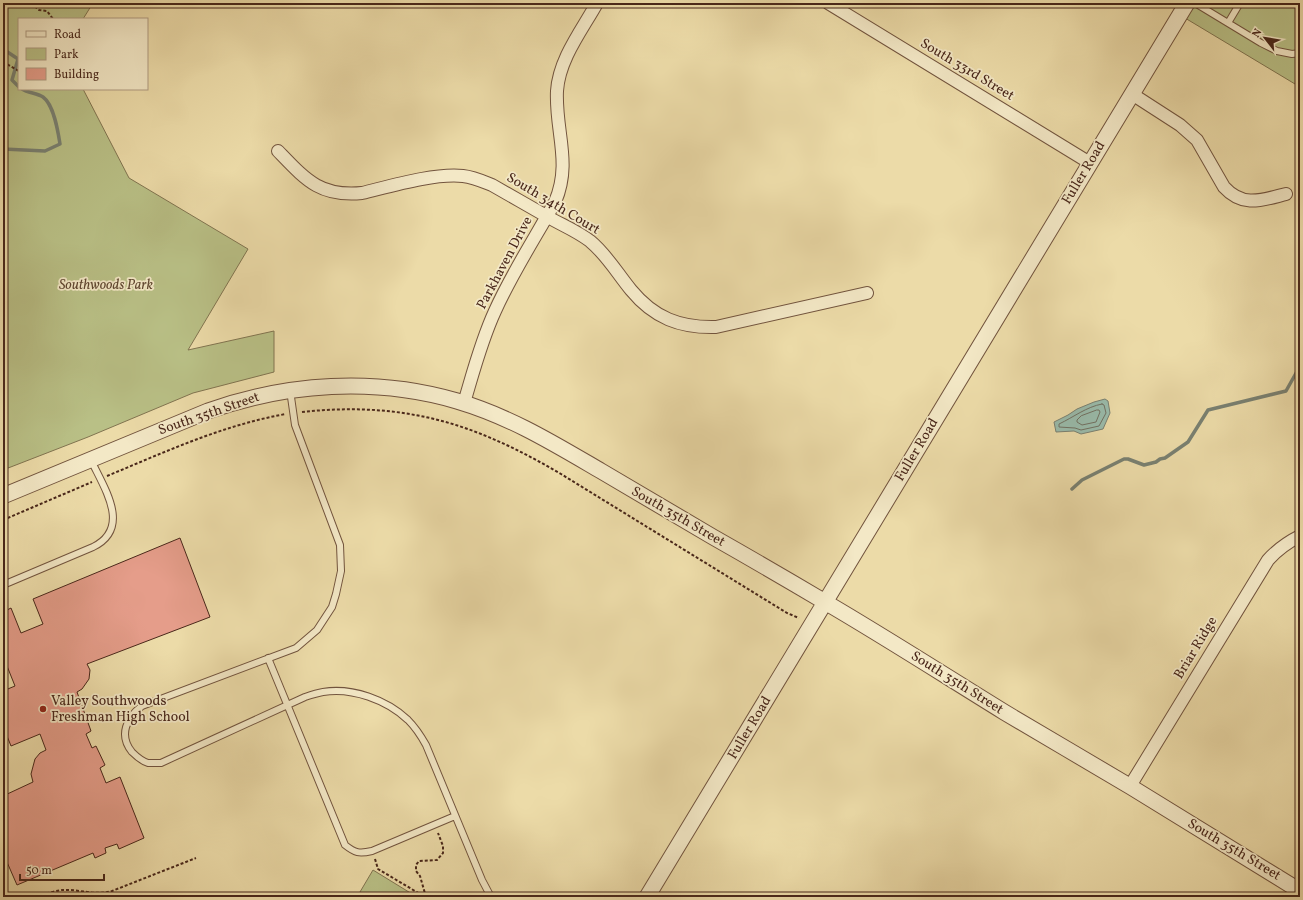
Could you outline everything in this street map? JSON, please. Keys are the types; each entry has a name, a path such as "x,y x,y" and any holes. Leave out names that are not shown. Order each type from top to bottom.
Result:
{"street":[{"name":"Parkhaven Drive","path":"464,404 482,343 494,312 510,279 561,189 563,175 563,153 557,109 557,89 568,55 597,3"},
{"name":"South 33rd Street","path":"828,3 1090,163"},
{"name":"Fuller Road","path":"647,897 1187,3"},
{"path":"1132,94 1180,125 1197,140 1224,187 1233,196 1245,200 1255,201 1286,194"},
{"name":"South 34th Court","path":"278,151 309,182 322,189 335,193 362,193 448,175 478,179 492,185 589,240 603,253 640,301 667,320 684,325 700,328 716,327 867,293"},
{"name":"South 35th Street","path":"3,496 222,406 257,396 290,390 324,387 374,388 412,392 440,397 464,404 518,424 538,434 826,602 1004,712 1130,786 1300,891"},
{"name":"Briar Ridge","path":"1130,786 1268,560 1290,541 1300,536"}],"lane":[{"path":"1196,3 1261,43 1277,51 1292,54 1300,53"},
{"path":"1228,23 1240,3"},
{"path":"290,390 297,430 340,545 341,571 333,603 317,630 296,648 142,706 133,713 127,722 125,735 127,746 136,756 147,762 161,762 305,697 323,692 335,691 363,695 393,709 408,720 418,731 426,745 482,880 491,897"},
{"path":"3,585 93,547 106,539 113,524 114,517 112,508 91,459"},
{"path":"268,658 345,845 362,854 455,816"}],"path":[{"path":"31,3 40,10 47,11 52,18"},
{"path":"3,62 18,70"},
{"path":"3,520 212,433 260,419 293,412 341,409 388,411 416,415 456,425 505,443 543,463 787,613 799,618"},
{"path":"426,897 420,876 416,871 416,865 419,861 438,860 443,853 443,846 438,833"},
{"path":"37,897 61,890 103,894 196,858"},
{"path":"375,859 378,869 426,897"},
{"path":"83,891 83,897"}],"green space":[{"name":"Southwoods Park","path":"3,3 93,3 84,18 18,18 18,90 84,90 129,178 248,249 188,350 274,331 274,372 193,393 88,437 3,470"},
{"path":"1194,3 1300,3 1300,87 1185,18"},
{"path":"373,870 417,897 357,897"}],"water":[{"path":"1105,399 1108,401 1110,413 1103,429 1081,434 1074,431 1056,432 1054,422 1077,409"}],"building":[{"name":"Valley Southwoods Freshman High School","path":"180,538 210,617 87,664 90,670 89,679 82,689 77,692 91,731 86,734 92,748 96,746 105,765 100,768 106,783 120,777 144,838 119,849 117,844 105,848 106,853 95,858 93,853 17,885 3,853 3,796 33,782 31,774 35,759 40,753 46,750 40,734 11,746 3,726 3,691 15,686 7,666 3,667 3,612 11,608 21,633 43,624 33,599"}],"waterway":[{"path":"3,49 18,59"},
{"path":"18,59 12,80 18,86"},
{"path":"3,149 45,151 60,144 53,112 47,101 41,96 24,90"},
{"path":"1072,489 1082,480 1124,459 1144,465 1165,458 1188,442 1208,410 1286,391 1300,366"}],"place":[{"name":"Valley Southwoods Freshman High School","path":"43,709"}]}
